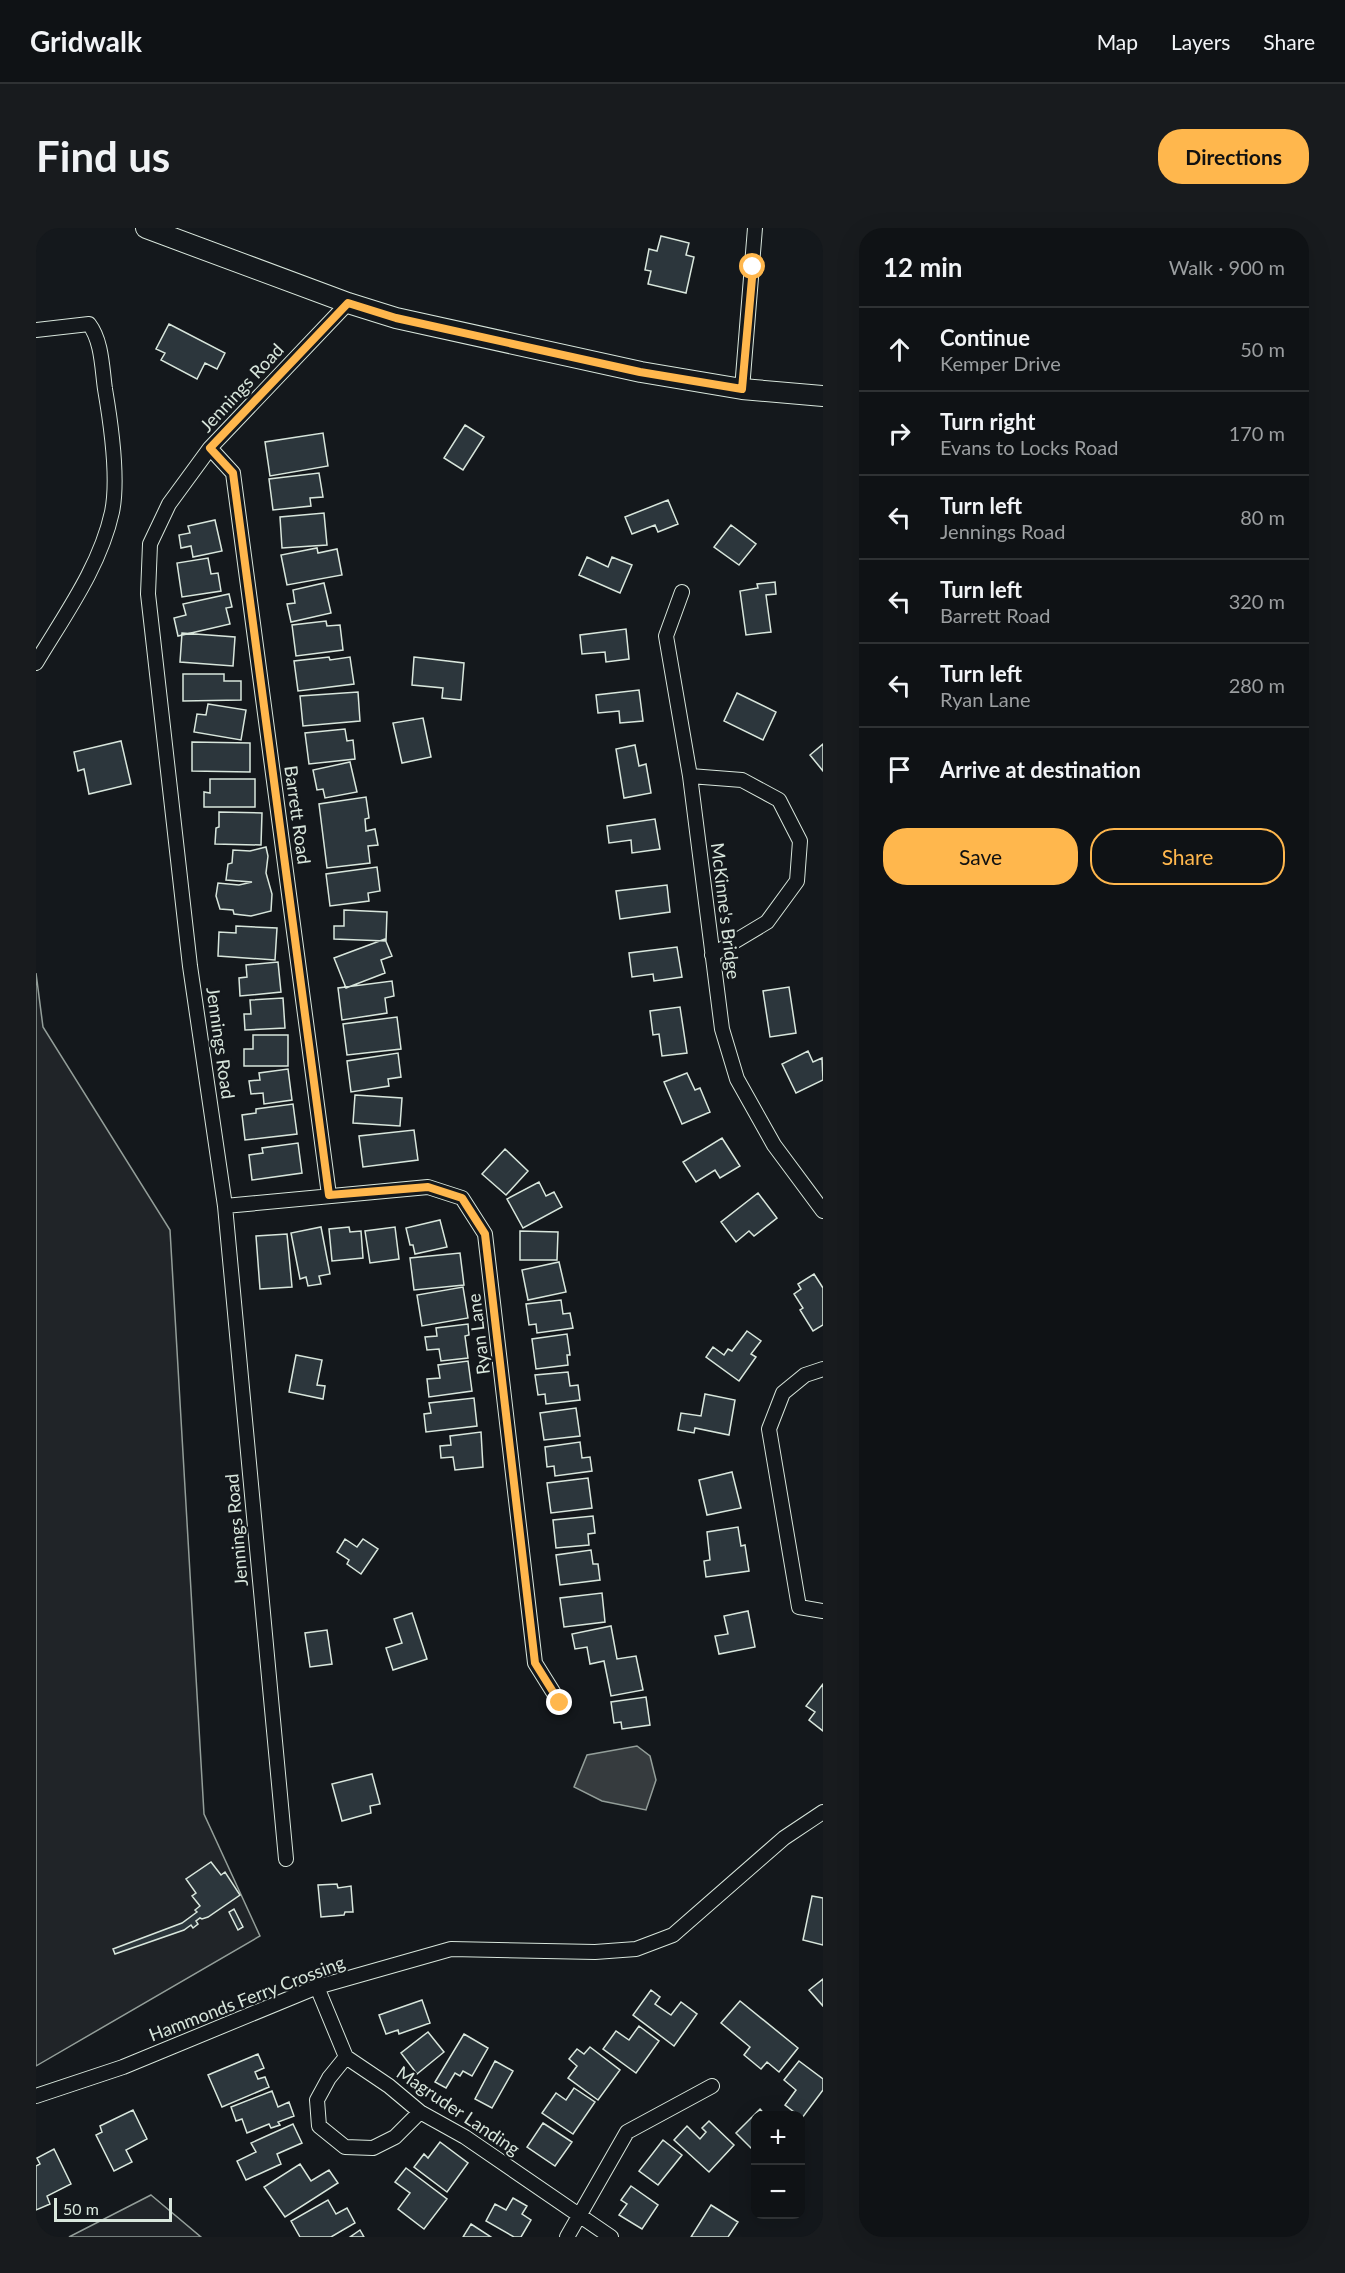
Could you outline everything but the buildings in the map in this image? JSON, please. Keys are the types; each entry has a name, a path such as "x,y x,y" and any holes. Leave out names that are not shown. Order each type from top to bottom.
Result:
{"street":[{"path":"146,228 348,303 396,318 640,372 742,389 823,396"},
{"path":"742,389 755,228"},
{"name":"Jennings Road","path":"286,1859 225,1206 190,966 148,594 150,544 169,504 210,448 348,303"},
{"path":"36,330 89,324 96,333 107,400 115,481 112,510 97,558 36,663"},
{"name":"Barrett Road","path":"210,448 233,473 329,1195"},
{"name":"McKinne's Bridge","path":"682,592 666,636 690,776 722,1029 737,1079 774,1145 823,1211"},
{"path":"690,776 742,780 779,800 800,841 797,881 767,922 712,955"},
{"name":"Ryan Lane","path":"225,1206 428,1187 462,1198 485,1234 535,1663 560,1703"},
{"path":"823,1369 805,1375 783,1393 769,1429 799,1607 823,1611"},
{"name":"Hammonds Ferry Crossing","path":"36,2096 123,2067 317,1987 451,1949 595,1952 636,1949 673,1935 784,1838 823,1812"},
{"path":"317,1987 346,2056 329,2078 317,2100 319,2126 345,2147 373,2148 395,2137 420,2112"},
{"name":"Magruder Landing","path":"346,2056 389,2086 420,2112 465,2137 611,2237"},
{"path":"567,2237 627,2132 712,2086"}],"shaded area":[{"path":"36,973 43,1027 170,1230 204,1814 260,1936 36,2066"},
{"path":"637,1746 650,1756 656,1780 646,1810 602,1801 574,1787 587,1755"},
{"path":"151,2195 201,2237 69,2237"}],"route":[{"path":"560,1703 535,1663 485,1234 462,1198 428,1187 329,1195 233,473 210,448 348,303 396,318 640,372 742,389 753,267"}]}
